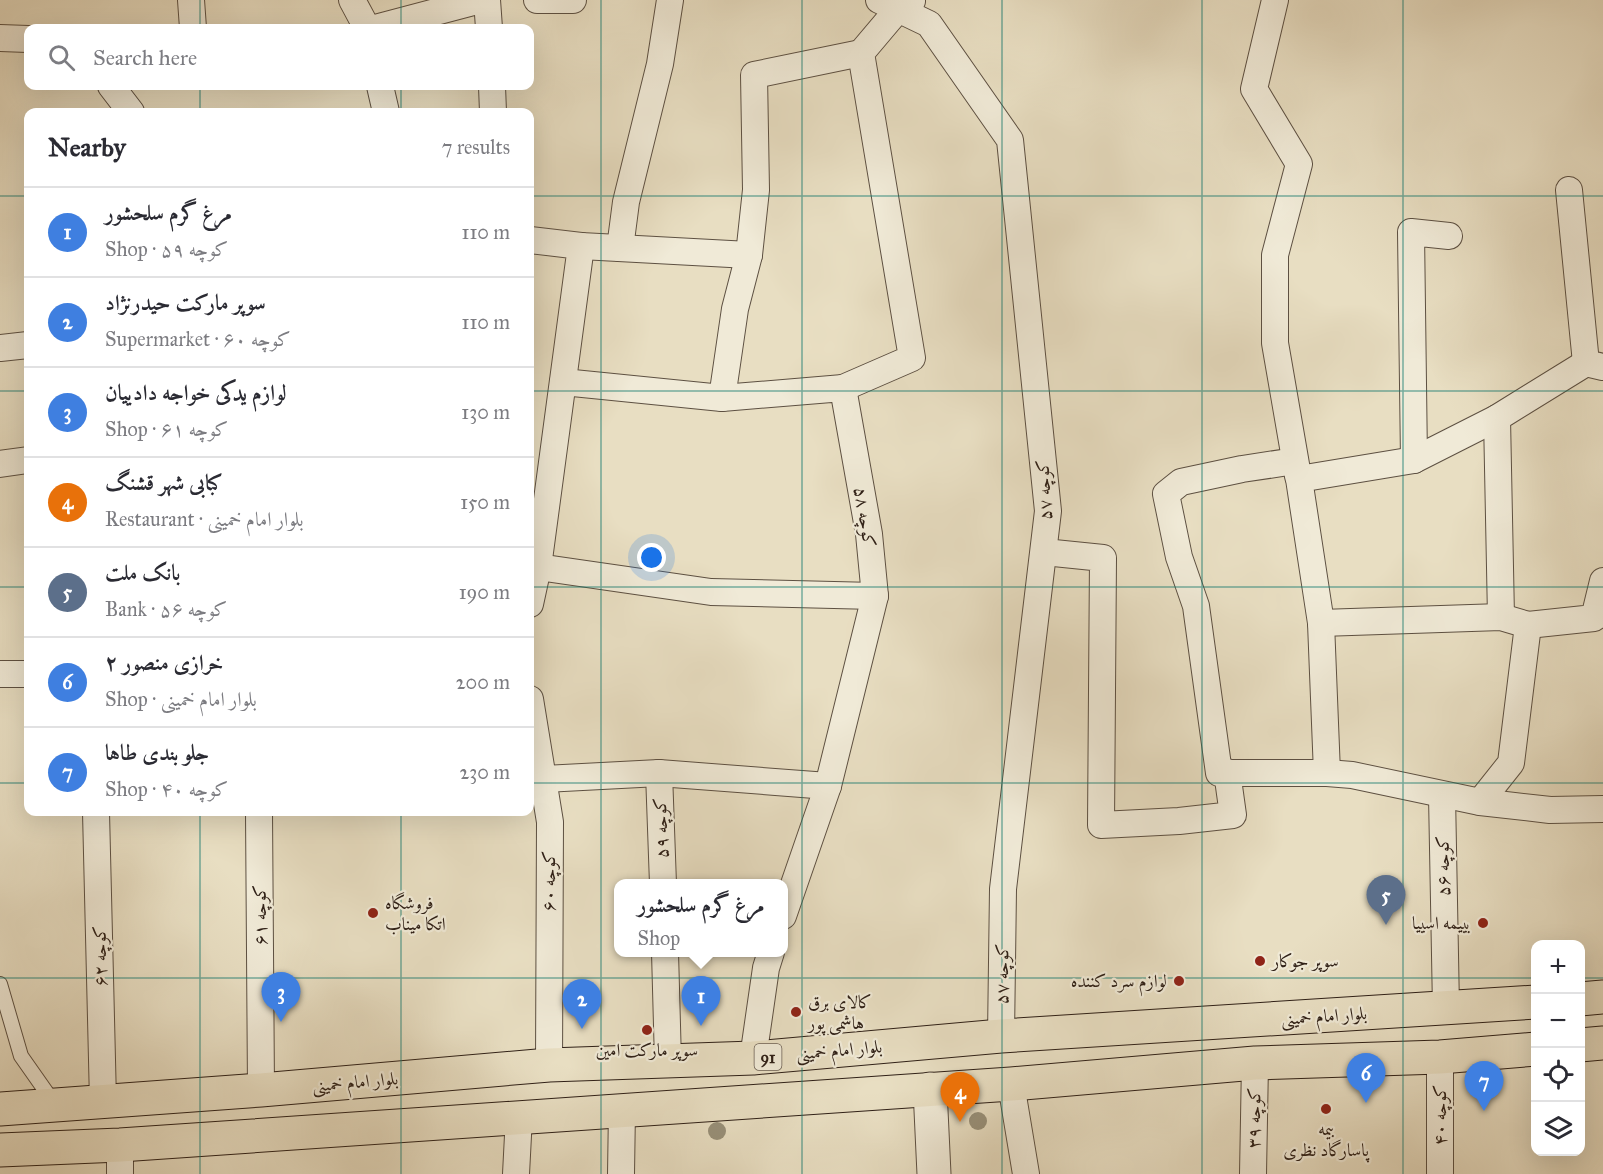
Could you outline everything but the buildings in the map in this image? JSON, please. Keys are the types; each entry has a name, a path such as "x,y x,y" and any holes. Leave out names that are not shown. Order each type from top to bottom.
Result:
{"main road":[{"path":"1585,999 1603,997"},
{"name":"بلوار امام خمینی","path":"0,1109 261,1090 534,1066 753,1058 1001,1036 1531,1002"},
{"path":"1585,1045 1603,1043"},
{"path":"0,1150 120,1159 519,1116 1011,1084 1255,1063 1440,1057 1531,1049"},
{"path":"519,1116 534,1066"}],"street":[{"path":"191,0 193,24"},
{"path":"352,0 365,24"},
{"path":"390,24 481,0"},
{"path":"487,0 489,24"},
{"path":"537,0 573,0"},
{"path":"620,248 626,202 660,64 670,0"},
{"path":"1275,0 1254,89 1299,164 1275,255 1275,343 1321,623 1327,773"},
{"path":"722,398 735,309 749,255 756,190 754,75 861,53 897,3"},
{"name":"کوچه ۵۷","path":"897,3 929,24 1010,140 1048,511 1003,889 1001,1036"},
{"path":"0,38 24,39"},
{"path":"562,382 722,398 843,388 912,358 861,53"},
{"path":"114,90 128,108"},
{"path":"381,90 385,108"},
{"path":"492,90 493,108"},
{"path":"1569,190 1595,365 1414,460 1297,470 1242,469 1181,482 1166,494 1179,557 1196,606 1219,772 1352,775 1480,802 1550,810 1603,809"},
{"path":"1414,460 1411,232 1449,236"},
{"path":"534,240 581,246 749,255"},
{"path":"534,586 581,246"},
{"path":"0,348 24,345"},
{"name":"کوچه ۵۸","path":"788,901 828,786 875,596 869,534 843,388"},
{"path":"1497,418 1501,617"},
{"path":"0,464 24,461"},
{"path":"1044,552 1103,558 1101,825 1179,821 1233,815 1227,772"},
{"path":"538,567 711,592 875,596"},
{"path":"1321,623 1501,617 1528,625 1594,618 1603,581"},
{"path":"1480,802 1511,763 1528,625"},
{"path":"0,674 24,674"},
{"name":"کوچه ۶۰","path":"534,722 550,822 534,1066"},
{"path":"544,779 659,773 828,786"},
{"name":"کوچه ۵۹","path":"659,773 663,879"},
{"name":"کوچه ۵۶","path":"1442,795 1446,1008"},
{"name":"کوچه ۶۲","path":"96,816 103,1101"},
{"name":"کوچه ۶۱","path":"259,816 261,1090"},
{"path":"665,957 668,1062"},
{"path":"753,1058 769,957"},
{"name":"کوچه ۴۰","path":"1440,1057 1440,1174"},
{"name":"کوچه ۳۹","path":"1253,1174 1255,1063"},
{"path":"1011,1084 1026,1174"},
{"path":"930,1089 934,1174"},
{"path":"621,1174 622,1109"},
{"path":"516,1174 519,1116"}],"lane":[{"path":"0,984 21,1056 55,1104"}],"place":[{"name":"فروشگاه اتکا میناب","path":"373,913"},
{"name":"بییمه اسییا","path":"1483,923"},
{"name":"بانک ملت","path":"1386,925"},
{"name":"سوپر جوکار","path":"1260,961"},
{"name":"لوازم سرد کننده","path":"1179,981"},
{"name":"کالای برق هاشمی پور","path":"796,1012"},
{"name":"لوازم یدکی خواجه دادییان","path":"281,1022"},
{"name":"مرغ گرم سلحشور","path":"701,1026"},
{"name":"سوپر مارکت حیدرنژاد","path":"582,1029"},
{"name":"سوپر مارکت امین","path":"647,1030"},
{"name":"خرازی منصور ۲","path":"1366,1103"},
{"name":"بیمه پاسارگاد نظری","path":"1326,1109"},
{"name":"جلو بندی طاها","path":"1484,1111"},
{"name":"کبابی شهر قشنگ","path":"960,1122"}]}
